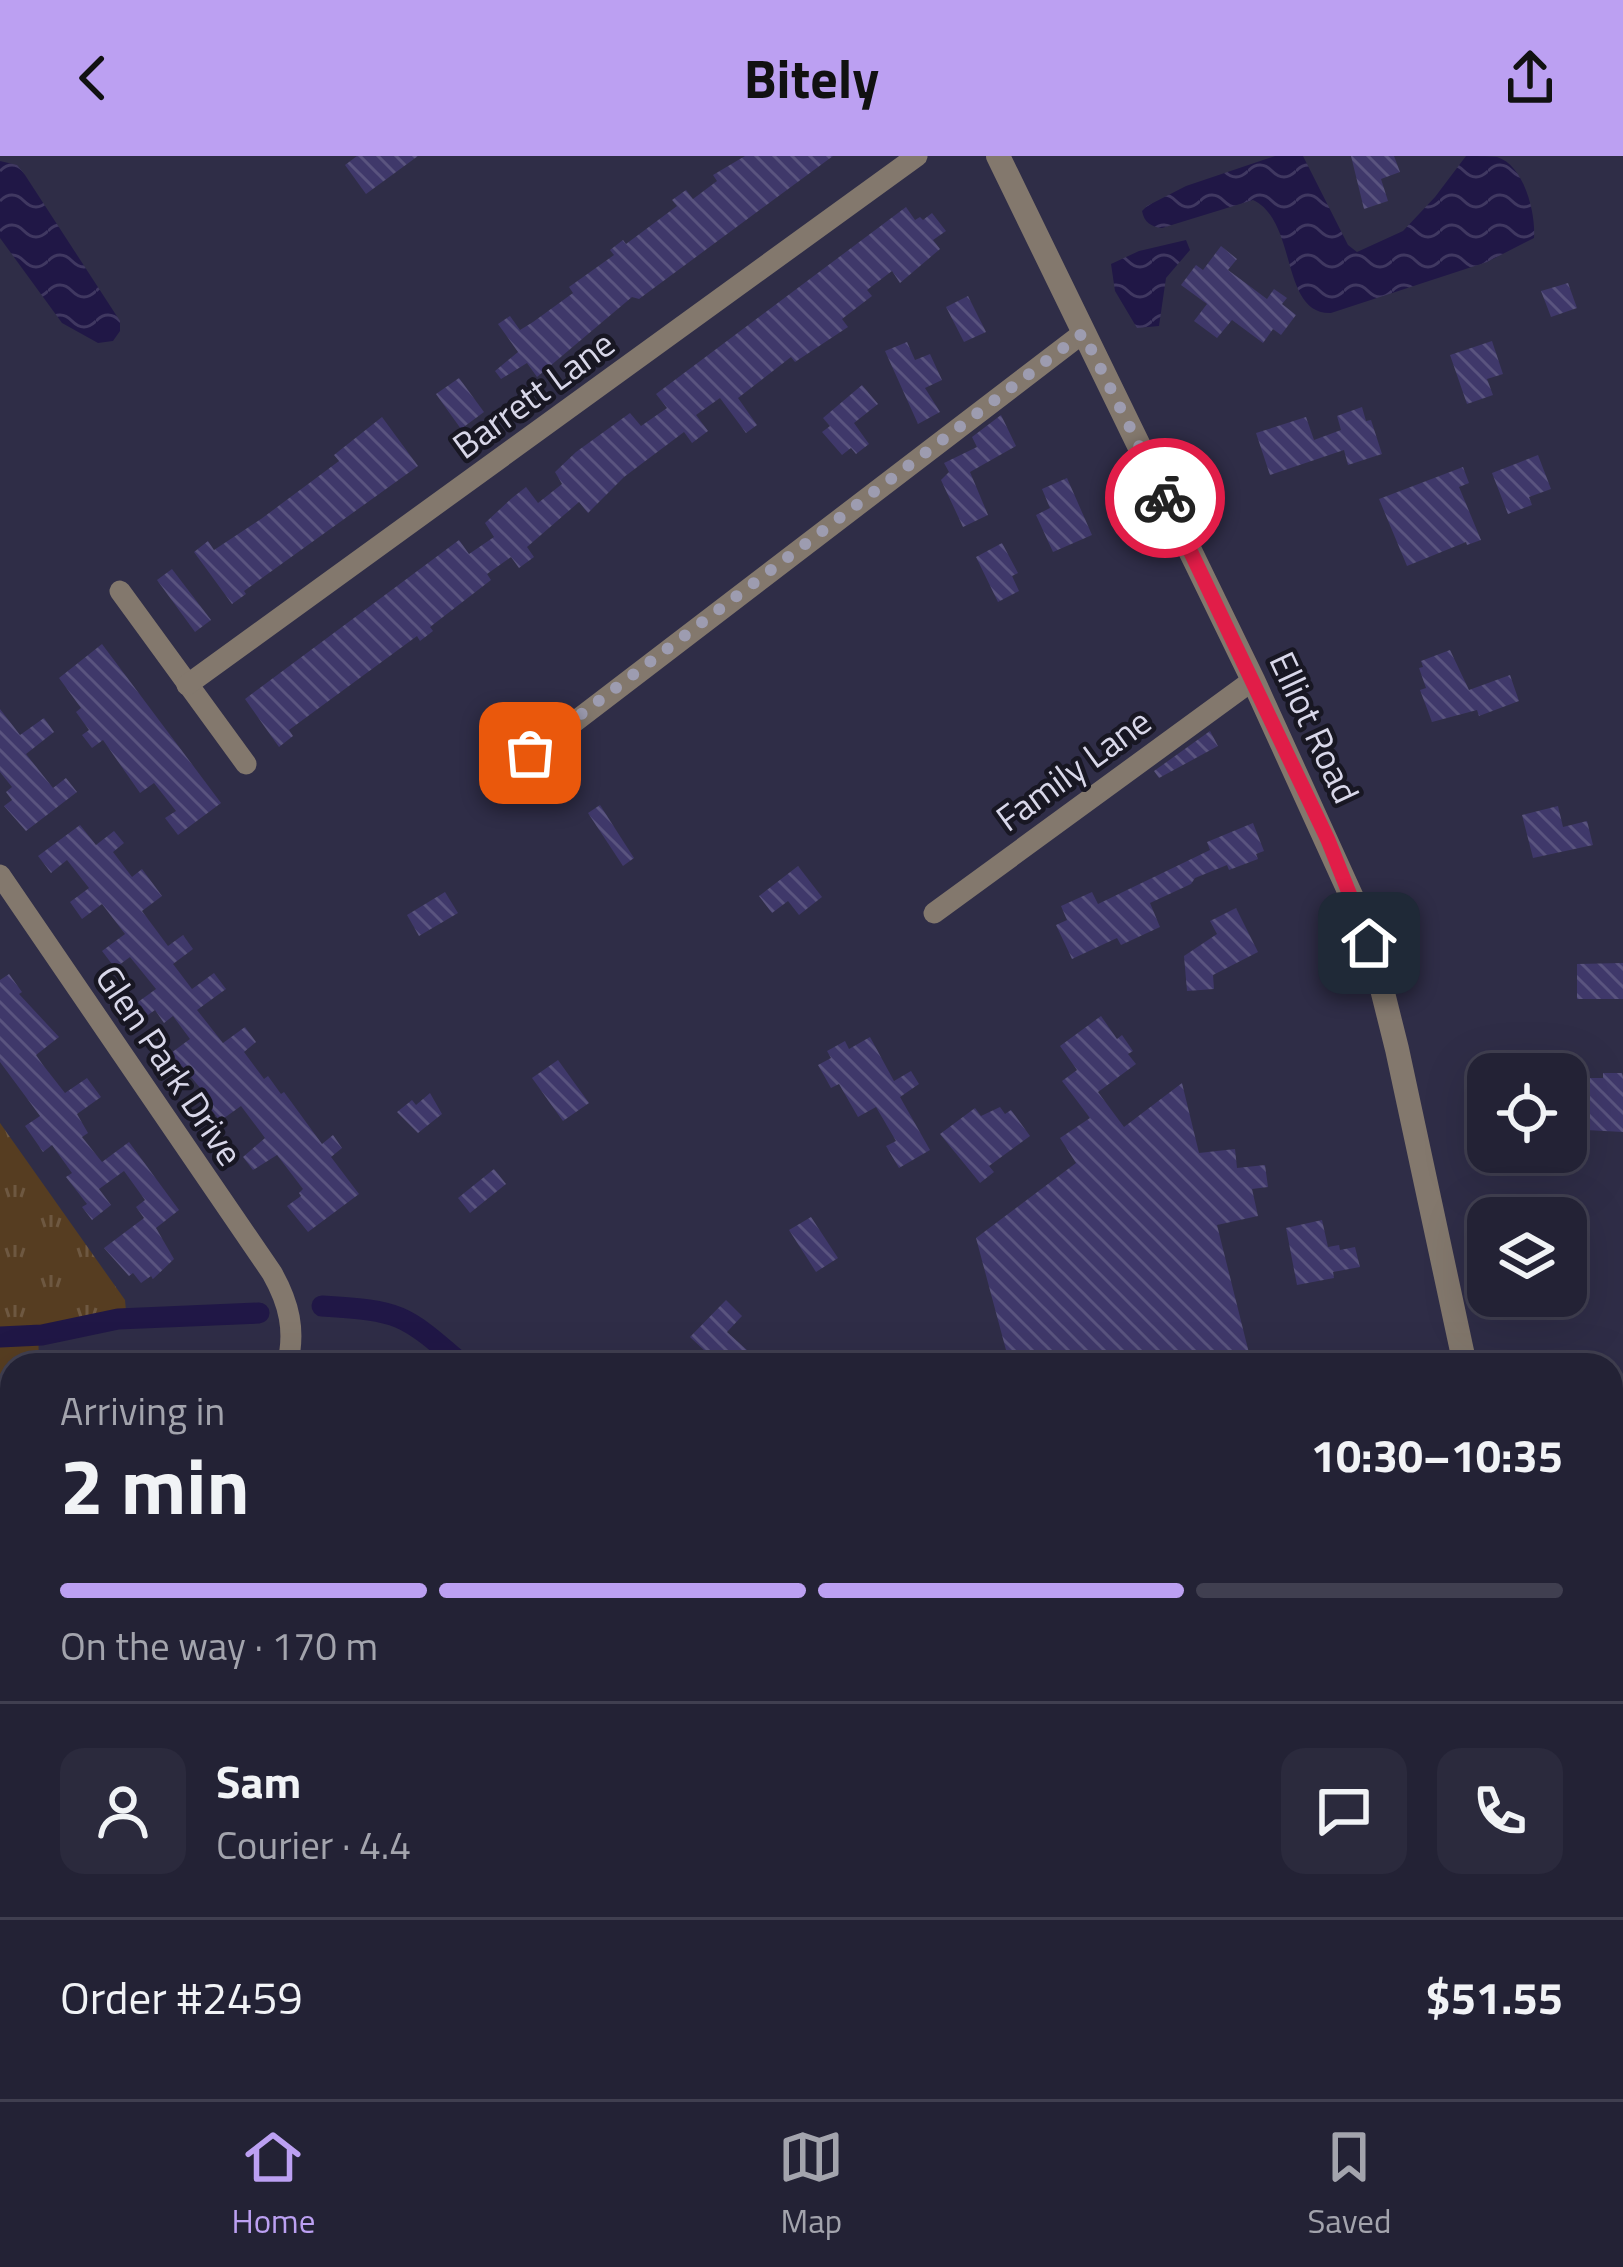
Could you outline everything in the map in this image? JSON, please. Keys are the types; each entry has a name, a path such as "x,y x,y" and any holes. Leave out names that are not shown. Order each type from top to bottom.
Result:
{"street":[{"name":"Barrett Lane","path":"187,685 917,156"},
{"name":"Elliot Road","path":"998,156 1253,680 1354,902 1377,968 1462,1353"},
{"path":"496,782 1083,333"},
{"path":"120,591 246,764"},
{"name":"Family Lane","path":"934,913 1253,680"},
{"name":"Glen Park Drive","path":"0,875 284,1294 291,1321 288,1353"}],"green space":[{"path":"0,1123 125,1300 126,1311 38,1328 39,1353 0,1353"}],"water":[{"path":"1275,156 1303,156 1348,245 1357,252 1403,231 1466,156 1497,157 1514,170 1530,203 1534,238 1487,262 1331,313 1315,310 1304,299 1277,227 1253,200 1162,228 1144,218 1142,211 1147,206 1186,186"},
{"path":"0,161 17,165 25,175 120,321 113,341 98,343 62,323 0,238"},
{"path":"1186,240 1190,250 1166,278 1159,326 1137,328 1115,291 1111,264 1139,251"}],"building":[{"path":"357,156 418,156 366,194 345,165"},
{"path":"745,156 833,156 639,299 632,297 537,377 527,363 501,379 495,371 518,352 498,324 510,316 520,330 533,322 573,293 569,287 614,255 610,250 623,240 626,244 677,206 672,200 686,190 693,199 717,181 713,175"},
{"path":"1351,156 1394,156 1400,172 1381,179 1388,201 1364,209"},
{"path":"906,207 915,220 932,213 946,231 933,240 940,249 900,283 892,271 867,290 872,296 842,319 848,327 795,362 791,357 738,398 757,425 746,433 720,398 696,415 708,431 692,443 684,432 624,477 588,513 579,502 527,547 534,557 519,568 511,557 487,574 491,580 430,627 433,631 420,641 417,636 289,730 293,736 279,747 245,699 459,540 469,554 494,537 485,523 512,498 526,487 538,503 562,484 555,472 576,452 630,413 641,426 667,408 656,394"},
{"path":"1221,246 1237,259 1228,270 1267,299 1274,289 1287,298 1282,304 1296,315 1281,335 1273,329 1263,343 1232,320 1217,338 1194,321 1207,304 1181,285 1196,265 1203,270"},
{"path":"1568,283 1577,308 1551,317 1541,291"},
{"path":"968,296 986,332 964,342 946,307"},
{"path":"1492,341 1503,374 1487,379 1493,395 1467,404 1450,355"},
{"path":"907,342 915,360 930,354 942,380 925,388 940,412 918,424 885,351"},
{"path":"459,378 484,412 461,429 436,394"},
{"path":"862,385 878,404 854,423 869,444 856,454 851,448 842,455 822,432 830,426 823,418"},
{"path":"1362,407 1382,454 1348,465 1344,450 1270,475 1256,433 1306,417 1314,440 1341,430 1337,416"},
{"path":"1001,415 1016,446 970,472 988,515 963,527 941,480 949,472 944,463 977,447 972,437"},
{"path":"382,417 418,466 232,604 194,552 208,541 214,550 261,519 339,461 334,455"},
{"path":"1538,455 1551,489 1529,497 1532,505 1508,514 1492,473"},
{"path":"1463,467 1469,483 1459,487 1481,540 1407,566 1379,499"},
{"path":"1067,478 1092,535 1053,552 1036,515 1050,508 1042,489"},
{"path":"1002,543 1018,573 1012,576 1019,591 998,602 976,557"},
{"path":"172,569 211,620 195,632 157,580"},
{"path":"102,644 221,803 178,835 165,818 176,811 154,783 140,793 103,740 92,748 82,735 89,730 76,712 81,708 59,678"},
{"path":"1450,650 1469,690 1510,675 1519,701 1479,716 1477,710 1432,722 1420,690 1426,688 1419,668 1421,661"},
{"path":"0,709 20,735 44,718 54,732 26,754 53,788 66,778 77,792 26,831 4,806 12,800 6,792 12,787 0,772"},
{"path":"1210,731 1218,746 1159,778 1154,771"},
{"path":"600,805 634,858 623,866 588,813"},
{"path":"1558,806 1563,827 1587,821 1593,845 1533,858 1522,815"},
{"path":"1253,823 1264,851 1256,854 1258,859 1195,878 1150,903 1160,927 1121,945 1117,938 1072,959 1056,925 1067,920 1061,906 1092,892 1098,904 1210,850 1207,842"},
{"path":"80,825 96,845 114,831 124,843 113,852 132,877 142,869 162,896 142,911 168,946 183,935 193,949 173,964 192,989 214,973 226,989 197,1010 223,1043 245,1027 256,1042 244,1052 264,1079 268,1076 284,1092 322,1144 333,1135 342,1148 331,1157 359,1194 308,1232 287,1206 303,1189 277,1155 253,1170 243,1157 265,1138 241,1106 220,1121 207,1104 211,1101 171,1053 190,1039 173,1016 164,1023 155,1010 148,1015 138,1002 156,989 130,957 115,968 102,951 125,934 102,904 82,919 70,902 89,888 67,860 51,873 38,856"},
{"path":"798,866 822,897 799,915 788,901 772,913 759,896"},
{"path":"445,892 458,913 419,936 407,915"},
{"path":"1236,908 1258,952 1213,975 1214,989 1187,991 1184,956 1217,934 1210,921"},
{"path":"1623,963 1623,999 1577,999 1577,964"},
{"path":"9,974 19,994 59,1037 36,1055 43,1065 65,1093 87,1078 101,1097 77,1114 88,1133 82,1137 102,1162 129,1142 179,1210 156,1228 174,1259 153,1279 141,1283 133,1273 129,1276 104,1248 144,1218 136,1207 145,1200 124,1171 99,1189 111,1205 92,1220 82,1207 87,1204 66,1177 72,1173 52,1145 43,1152 25,1126 40,1116 0,1062 0,980"},
{"path":"1101,1016 1117,1039 1122,1035 1136,1064 1098,1092 1124,1127 1182,1083 1199,1153 1235,1149 1237,1168 1265,1165 1268,1187 1252,1189 1258,1216 1217,1225 1249,1353 1007,1353 976,1238 1076,1163 1060,1138 1090,1118 1062,1081 1077,1070 1060,1046"},
{"path":"870,1037 894,1081 911,1071 919,1084 900,1097 930,1150 899,1168 886,1146 896,1141 876,1107 858,1117 839,1084 831,1088 818,1065 831,1058 827,1051 845,1041 849,1049"},
{"path":"558,1060 589,1103 563,1121 532,1078"},
{"path":"1603,1073 1622,1073 1623,1132 1587,1130 1587,1078 1603,1078"},
{"path":"430,1093 442,1114 418,1133 397,1112"},
{"path":"1000,1107 1005,1114 1011,1110 1030,1136 989,1166 994,1172 980,1183 940,1134 975,1108 981,1116"},
{"path":"494,1169 506,1184 470,1213 458,1198"},
{"path":"811,1217 838,1258 816,1272 789,1230"},
{"path":"1322,1220 1328,1247 1355,1247 1360,1267 1297,1285 1286,1228"},
{"path":"726,1300 742,1316 727,1332 747,1350 707,1353 690,1337"}],"waterway":[{"path":"322,1306 400,1318 449,1353"},
{"path":"0,1337 42,1335 118,1319 259,1313"}],"way so far":[{"path":"530,753 1083,333 1165,498"}],"route":[{"path":"1165,498 1328,840 1369,943"}]}
